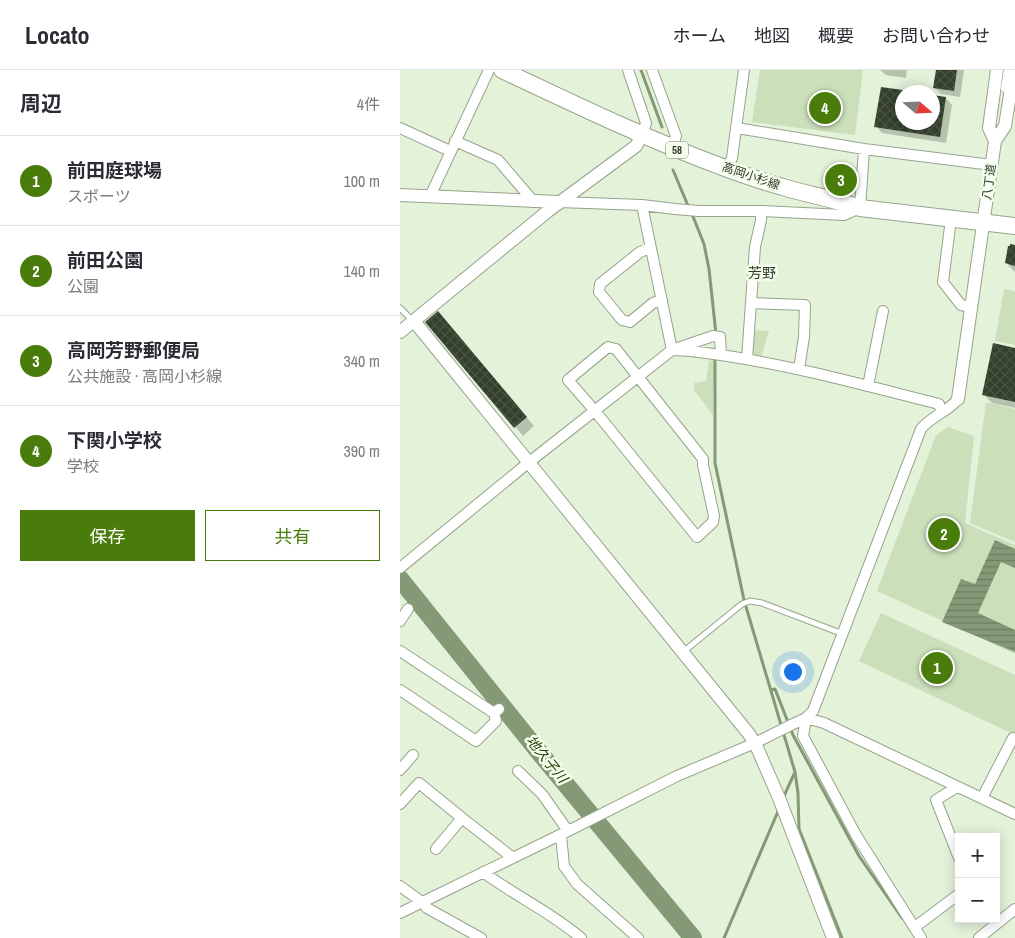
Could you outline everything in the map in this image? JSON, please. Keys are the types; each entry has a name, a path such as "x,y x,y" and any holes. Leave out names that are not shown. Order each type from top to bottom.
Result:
{"main road":[{"name":"高岡小杉線","path":"502,70 672,148 784,188 860,208 1015,226"}],"street":[{"path":"432,196 450,151 489,70"},
{"path":"400,332 559,202 636,146 646,123 628,70"},
{"path":"652,70 676,136 672,148"},
{"path":"728,169 732,158 737,128 744,70"},
{"name":"八丁道","path":"997,70 989,128 997,136"},
{"path":"997,136 1008,70"},
{"name":"八丁道","path":"958,399 992,165 997,136 1005,126 1014,70"},
{"path":"400,128 450,151"},
{"path":"737,128 864,149 992,165"},
{"path":"455,141 498,160 534,202"},
{"path":"400,195 642,205 675,209 844,215 860,208 864,149"},
{"path":"642,205 672,350"},
{"path":"747,359 755,248 761,211"},
{"path":"952,219 943,282 961,306 971,307"},
{"path":"650,248 640,252 600,284 599,292 622,320 630,322 653,302 662,300"},
{"path":"751,303 806,305 799,369"},
{"path":"868,386 883,311"},
{"path":"414,321 684,652 755,743 779,798 832,938"},
{"path":"400,568 528,463 672,350 716,337 717,354"},
{"path":"608,347 616,349 638,377 703,460 714,516 713,522 697,537 568,380 608,347"},
{"path":"672,350 717,354 799,369 940,404 942,411"},
{"path":"400,913 677,776 755,743 806,718 813,711 921,429 927,420 954,404 958,399"},
{"path":"400,621 408,609"},
{"path":"400,651 497,711 496,721 476,741 400,690"},
{"path":"806,718 824,723 1015,814"},
{"path":"806,718 803,736 856,836 915,927 920,938"},
{"path":"982,798 1013,738"},
{"path":"400,770 413,755"},
{"path":"518,772 542,794 565,833 564,866 577,884 633,936"},
{"path":"400,804 419,783 513,858"},
{"path":"955,848 936,800 957,787"},
{"path":"436,849 462,818"},
{"path":"483,872 581,938"},
{"path":"400,886 427,908 481,938"},
{"path":"915,927 955,897"},
{"path":"979,938 1015,909"}],"lane":[{"path":"400,308 414,321"},
{"path":"684,652 742,604 750,601 762,603 843,634"}],"shaded area":[{"path":"760,70 863,70 855,135 752,122"},
{"path":"1004,289 1015,291 1015,345 995,341"},
{"path":"754,330 769,331 761,357 754,355 752,351"},
{"path":"714,360 713,415 694,390 694,383 706,381 709,361"},
{"path":"986,402 1015,409 1015,542 970,523"},
{"path":"948,427 974,436 965,523 1015,545 1015,654 877,591 936,435"},
{"path":"995,540 1015,549 1015,568 1001,562 978,613 1015,630 1015,652 942,622 961,579 975,584"},
{"path":"881,613 1015,675 1015,735 859,661"}],"building":[{"path":"936,70 957,70 954,91 940,89 940,85 934,85"},
{"path":"881,87 895,89 895,130 940,130 940,96 946,97 940,137 874,127"},
{"path":"1010,244 1015,245 1015,266 1005,263"},
{"path":"438,311 527,417 514,428 425,322"},
{"path":"993,343 1015,348 1015,402 982,395"}],"waterway":[{"path":"641,70 662,127"},
{"path":"673,170 689,208"},
{"path":"692,214 704,244 709,269 716,334"},
{"path":"715,355 715,463 744,600 795,772 783,798"},
{"name":"地久子川","path":"400,579 539,752 693,938"},
{"path":"771,690 775,689 793,735 859,856 902,918"},
{"path":"795,772 798,793 799,829 842,938"},
{"path":"724,938 779,809"}],"place":[{"name":"下関小学校","path":"825,108"},
{"name":"高岡芳野郵便局","path":"841,180"},
{"name":"前田公園","path":"944,534"},
{"name":"前田庭球場","path":"937,668"}],"district":[{"name":"芳野","path":"762,273"}]}
